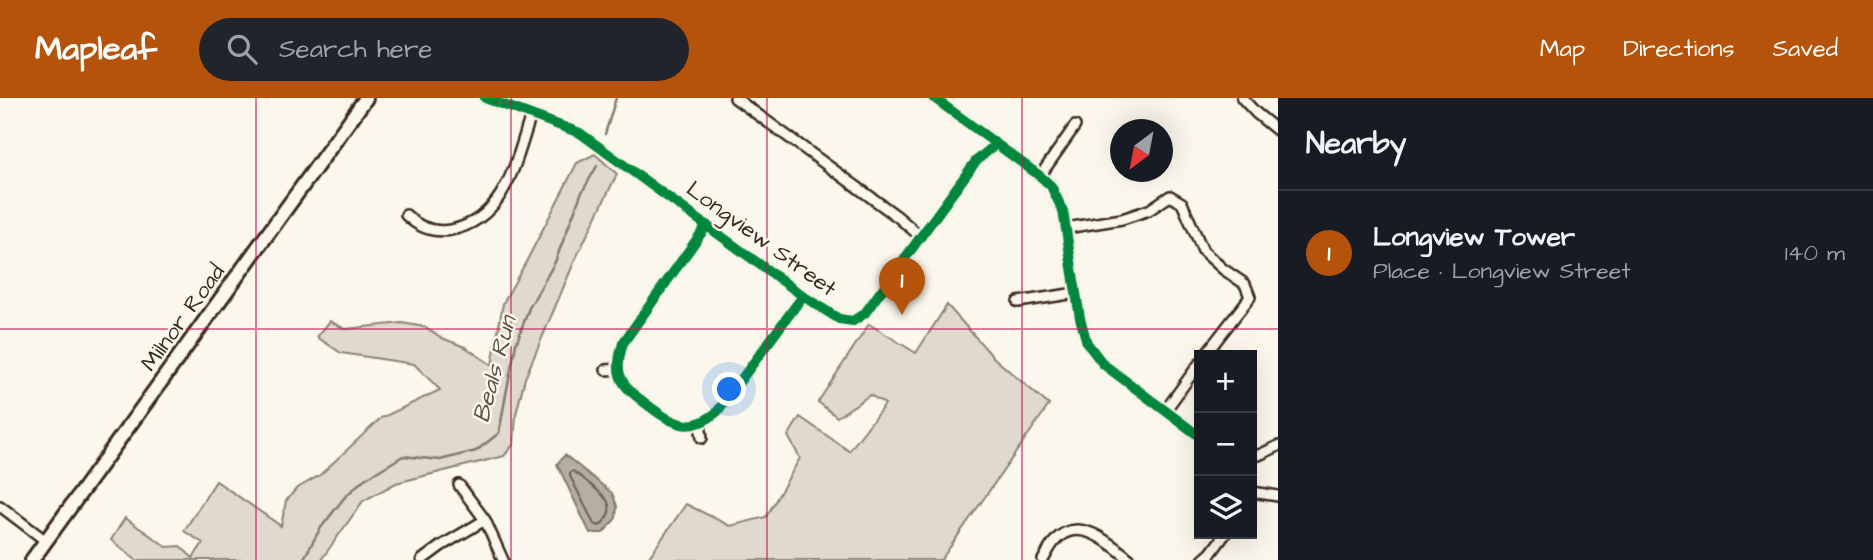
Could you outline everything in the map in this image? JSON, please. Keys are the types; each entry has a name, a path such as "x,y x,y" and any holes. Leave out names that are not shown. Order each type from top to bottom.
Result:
{"main road":[{"name":"Milnor Road","path":"32,560 366,98"}],"street":[{"name":"Longview Street","path":"485,98 565,126 595,142 839,320 853,321 865,313 976,161 996,144"},
{"path":"735,98 920,236"},
{"path":"934,98 947,102 1051,186 1063,211 1080,318 1087,343 1103,364 1194,432"},
{"path":"1242,98 1278,131"},
{"path":"406,215 415,224 438,231 462,227 485,214 509,183 531,115"},
{"path":"1040,176 1075,125"},
{"path":"1066,228 1122,219 1149,210 1170,196 1182,203 1203,251 1245,284 1250,297 1209,350"},
{"path":"707,225 623,343 619,369 624,384 667,419 685,425 700,423 717,412 803,296"},
{"path":"1018,302 1076,293"},
{"path":"606,370 619,369"},
{"path":"1165,411 1194,371"},
{"path":"700,423 702,438"},
{"path":"1257,455 1278,446"},
{"path":"460,485 485,520 503,560"},
{"path":"1257,493 1278,496"},
{"path":"0,506 46,541"},
{"path":"422,560 485,520"},
{"path":"1043,560 1055,540 1075,530 1093,533 1131,560"},
{"path":"1203,560 1221,539"}],"shaded area":[{"path":"595,154 617,174 575,260 525,378 516,414 514,444 504,456 396,483 363,501 321,560 136,560 111,540 125,518 167,547 180,546 193,558 203,543 184,531 216,481 281,526 286,501 296,489 320,475 381,418 440,390 414,364 341,353 317,337 330,321 345,329 402,323 425,327 442,338 465,347 492,365 503,303 577,163"},
{"path":"947,305 994,358 1049,405 941,560 647,560 686,504 730,526 766,517 800,458 788,436 800,417 849,451 885,404 870,395 837,417 818,402 869,324 916,353"}],"water":[{"path":"565,455 612,493 617,506 616,518 603,533 590,533 557,464"}],"waterway":[{"name":"Beals Run","path":"605,134 616,98"},
{"name":"Beals Run","path":"303,560 320,529 344,498 363,480 403,456 440,460 476,451 499,433 516,344 529,308 555,262 581,194 597,166"}],"cycle path":[{"path":"485,98 580,133 803,296 839,319 853,321 865,313 976,161 996,144"},
{"path":"934,98 1051,186 1063,211 1080,318 1087,343 1103,364 1194,432"},
{"path":"707,225 623,343 619,359 622,380 630,391 654,410 671,421 689,425 707,419 717,412 803,296"}],"place":[{"name":"Longview Tower","path":"902,315"}]}
